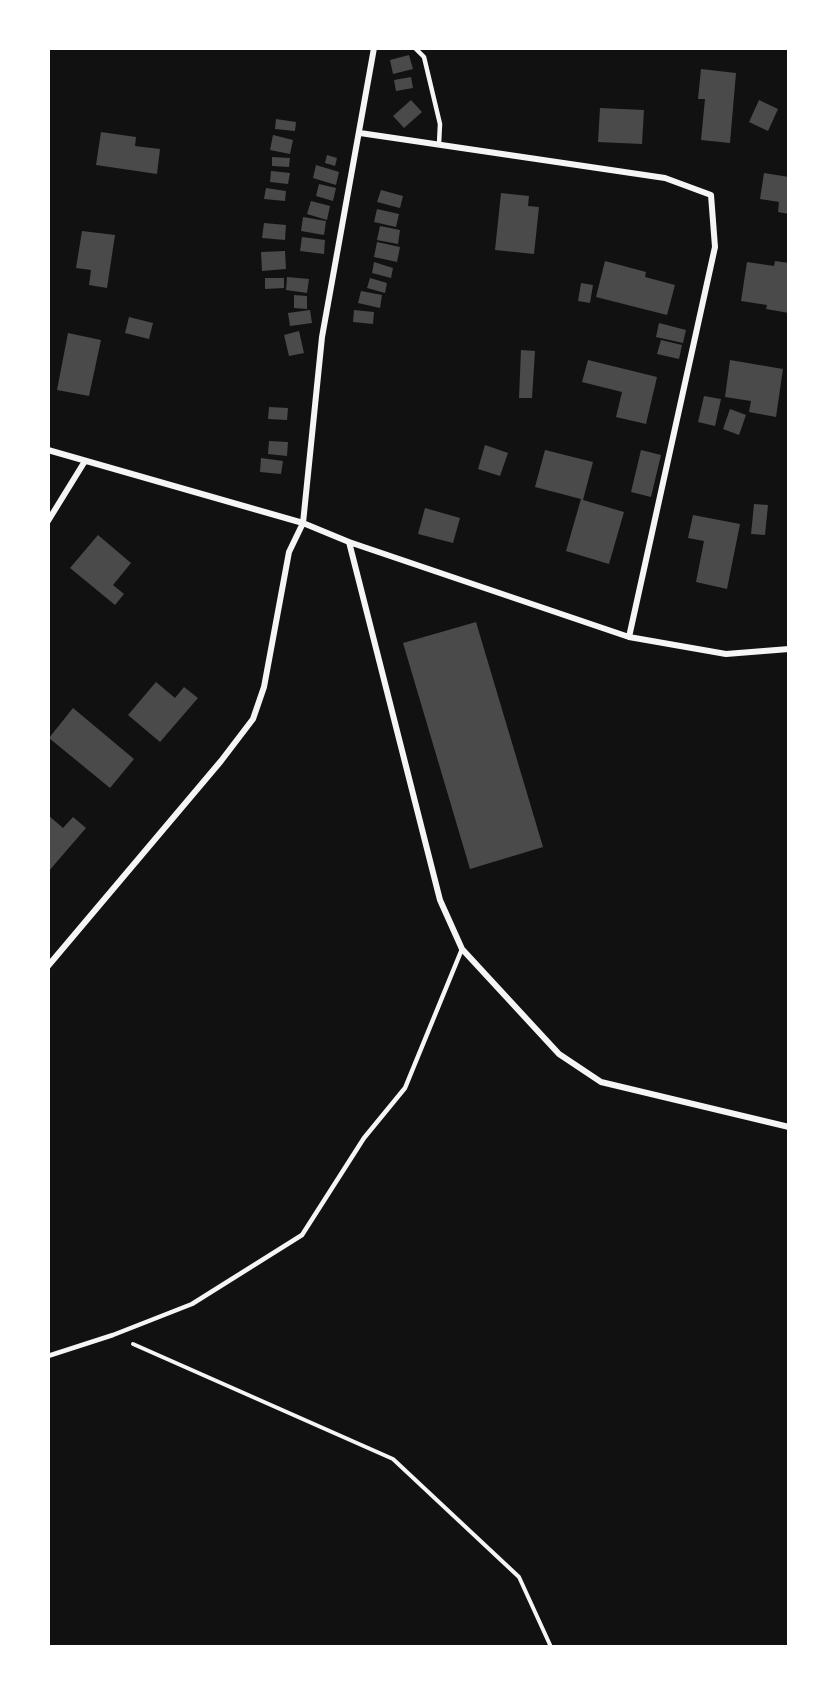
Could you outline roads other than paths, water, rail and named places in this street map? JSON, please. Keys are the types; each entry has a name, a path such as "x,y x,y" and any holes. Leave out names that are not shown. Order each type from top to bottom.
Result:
{"street":[{"path":"48,966 221,761 253,719 264,687 290,552 303,523 322,338 374,48"},
{"path":"360,133 665,178 711,195 715,247 629,637"},
{"path":"48,450 303,523 349,542 629,637 726,654 789,649"},
{"path":"48,521 84,461"},
{"path":"349,542 440,900 462,949 559,1054 601,1082 789,1127"}],"lane":[{"path":"415,48 424,57 440,124 439,144"},
{"path":"48,1356 113,1335 192,1304 302,1235 364,1138 405,1088 462,949"}]}
